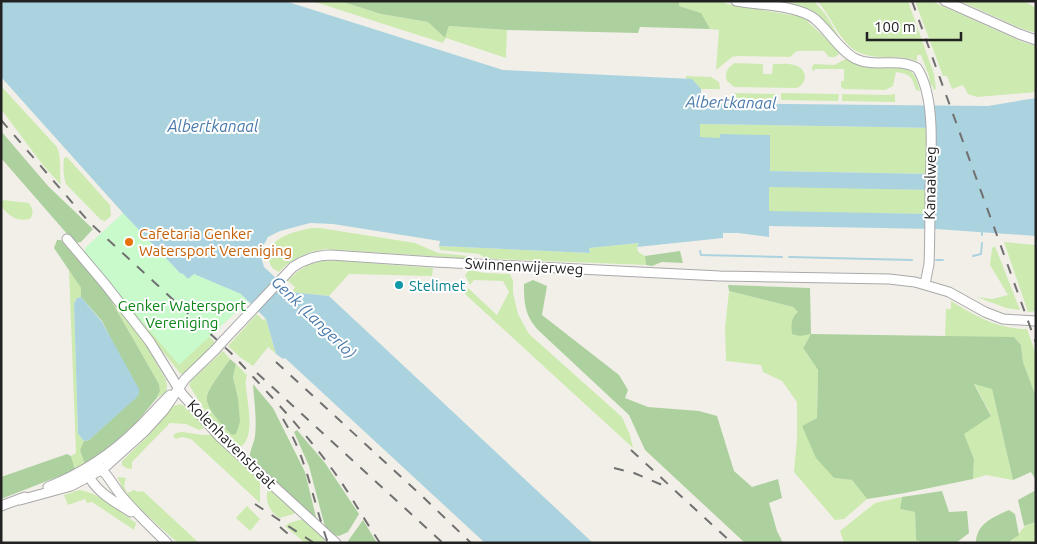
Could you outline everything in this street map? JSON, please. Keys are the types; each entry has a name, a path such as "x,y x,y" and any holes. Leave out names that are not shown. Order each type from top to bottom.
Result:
{"street":[{"name":"Kanaalweg","path":"736,1 803,12 814,18 857,60 910,64 917,68 924,82 930,115 931,137 930,242 929,264 925,284"},
{"path":"945,1 1036,40"},
{"name":"Kolenhavenstraat","path":"67,239 136,322 178,389 220,437 336,543"},
{"name":"Swinnenwijerweg","path":"1,506 88,474 144,432 164,410 178,389 284,276 304,260 318,255 720,276 889,279 925,284 960,297 986,312 1003,319 1036,321"},
{"path":"99,467 141,518 167,543"},
{"path":"88,474 103,492 141,518"}],"green space":[{"path":"312,1 340,1 381,14 428,22 445,38 449,26 507,30 506,58 446,38 443,43"},
{"path":"340,1 679,1 679,6 701,13 710,29 640,27 638,33 507,30 449,26 445,38 428,22 381,14"},
{"path":"679,1 722,1 727,4 803,17 838,50 839,54 835,57 829,57 824,51 797,51 790,57 738,56 732,57 716,70 719,30 710,29 700,13 679,6"},
{"path":"765,1 814,1 826,15 839,37 812,12 803,7"},
{"path":"817,1 908,1 934,74 936,89 934,90 932,85 930,85 929,76 921,55 917,55 917,61 903,58 869,56 855,50 848,45"},
{"path":"915,1 931,1 1036,46 1036,92 977,97 968,94 963,85 952,89 947,76 943,76"},
{"path":"960,1 1024,1 1036,8 1036,33 1020,28"},
{"path":"846,59 870,68 897,66 905,68 911,71 920,91 916,90 910,77 896,72 893,86 885,90 844,89 841,87 841,81 844,81 844,69 812,70 814,64 834,65"},
{"path":"735,63 763,64 763,74 772,74 773,64 791,64 802,69 805,79 797,88 734,87 727,81 726,72"},
{"path":"686,76 711,77 719,82 720,89 701,89 692,79 686,79"},
{"path":"1,86 57,147 61,185 42,164 1,109"},
{"path":"735,93 777,94 777,100 732,98 732,95"},
{"path":"781,93 839,94 838,101 781,100"},
{"path":"842,94 895,94 895,102 842,101"},
{"path":"700,124 935,128 935,174 770,171 720,135 720,138 700,138"},
{"path":"1,131 48,186 93,229 81,242 75,243 1,158"},
{"path":"67,157 110,205 111,216 105,221 101,220 66,184 63,165 64,158"},
{"path":"769,186 935,190 935,214 769,212"},
{"path":"3,200 29,203 32,211 30,219 21,220 10,215 1,206"},
{"name":"Genker Watersport Vereniging","path":"123,213 188,279 194,274 241,294 248,301 179,365 85,255 85,248"},
{"path":"312,228 415,243 438,253 469,256 475,259 325,249 300,256 279,272 273,268 269,257 273,244 284,236"},
{"path":"57,240 61,240 108,295 159,384 160,391 156,399 136,423 106,450 85,465 80,450 84,441 89,440 139,394 102,321 81,297 81,288 54,248"},
{"path":"1004,242 1036,245 1036,311 1028,312"},
{"path":"639,243 637,247 638,252 645,256 646,265 485,258 479,254 440,250 439,246 590,253 589,248"},
{"path":"995,246 1020,310 1006,308 977,297 992,299 1008,295 990,265 992,248"},
{"path":"85,248 134,303 197,325 215,342 183,375 180,373 85,255"},
{"path":"680,251 683,263 662,262 652,266 646,265 645,256"},
{"path":"323,261 433,268 432,276 349,274 329,296 292,292 295,287 288,281 292,277 308,265"},
{"path":"69,270 81,288 81,297 77,298 74,303 78,434 84,441 80,450 85,465 75,470 71,456 76,453"},
{"path":"469,270 510,274 513,281 513,293 518,314 529,334 622,417 630,435 633,448 466,295 465,293 468,288 497,315 509,292 503,281 474,280 470,285 465,275"},
{"path":"533,280 547,286 542,315 619,375 628,390 625,398 648,407 699,411 717,416 734,471 752,487 778,479 782,498 769,503 777,531 783,543 745,543 645,450 629,415 538,330 530,319 526,309 524,284"},
{"path":"728,285 810,288 811,334 800,336 792,334 792,322 798,312 793,307 729,291"},
{"path":"729,291 793,307 811,334 803,348 818,370 817,418 803,426 834,478 852,480 867,499 844,519 835,520 794,472 797,438 797,402 782,381 763,372 761,365 726,361 725,328"},
{"path":"108,295 142,338 166,380 166,392 156,399 160,391 159,384"},
{"path":"951,301 996,324 1027,329 1036,354 1036,397 1023,362 1021,345 1014,337 945,337 946,309 951,309"},
{"path":"257,314 263,320 266,319 276,354 268,347 253,366 228,346"},
{"path":"811,334 1014,337 1021,345 1023,362 1036,397 1036,480 1031,472 1013,480 992,389 974,384 991,416 964,434 974,459 973,479 867,499 852,480 834,478 816,458 802,426 817,418 818,370 803,348"},
{"path":"223,351 230,359 211,388 207,401 215,417 232,435 238,398 233,377 236,364 247,375 249,430 244,444 238,448 212,422 189,385"},
{"path":"230,359 236,364 233,377 238,398 240,422 236,434 232,435 215,417 207,401 211,388"},
{"path":"974,383 992,389 1013,480 986,475 973,479 974,459 963,434 991,415"},
{"path":"253,384 273,408 305,472 317,521 250,459 256,429"},
{"path":"180,404 186,407 206,427 199,430 186,424 170,423 132,462 132,469 122,465 122,461 147,437 173,406"},
{"path":"297,430 325,463 359,514 348,532 339,536 333,535 325,527 309,466 294,432"},
{"path":"176,433 213,435 260,478 260,503 191,439 182,437 176,439 173,436"},
{"path":"67,454 71,456 75,470 1,499 1,477"},
{"path":"118,477 126,478 124,486 127,493 134,490 138,492 143,491 199,543 178,543 134,502 126,493"},
{"path":"269,486 296,510 294,514 279,518 272,512 267,500"},
{"path":"79,490 95,495 116,508 136,523 134,530 92,502 87,503 85,499 68,505 64,495"},
{"path":"1036,490 1036,522 1024,526 1018,500"},
{"path":"942,491 949,512 967,511 969,533 956,543 925,543 916,540 915,512 900,509 902,497"},
{"path":"902,497 900,509 915,512 916,540 925,543 844,543 840,531 875,503"},
{"path":"247,506 260,519 250,531 236,518"},
{"path":"1009,510 1015,514 1019,535 1009,542 976,543 979,531 986,522"},
{"path":"303,519 323,536 325,543 305,543 285,526"},
{"path":"363,520 377,543 348,543 348,541"},
{"path":"1036,522 1036,543 1004,543 1014,539 1025,526"}],"water":[{"name":"Albertkanaal","path":"1,1 285,1 503,70 692,79 701,89 701,103 988,106 1036,98 1036,236 936,229 769,226 769,237 723,233 723,238 637,247 639,243 589,248 590,253 439,246 440,241 333,224 310,223 280,231 268,237 260,252 264,267 291,292 329,296 593,543 485,543 285,358 283,359 276,354 266,319 241,294 194,274 188,279 181,274 123,213 1,77","holes":["700,124 935,128 935,174 770,171 770,135 720,134 720,138 700,137","769,187 934,190 935,214 769,211"]},
{"path":"81,297 102,322 139,389 139,394 136,398 89,440 84,441 78,434 74,303 77,298"}],"waterway":[{"path":"973,256 981,254 982,243"},
{"path":"700,251 701,255 782,257"},
{"path":"789,257 912,260"},
{"path":"936,260 943,260"}],"railway":[{"path":"912,1 1036,343"},
{"path":"1,120 89,222 231,353 283,409 332,469 380,543"},
{"path":"276,362 471,543"},
{"path":"257,373 443,543"},
{"path":"283,419 304,465 328,543"},
{"path":"631,450 732,543"},
{"path":"614,468 634,473 667,487"},
{"path":"255,504 314,543"},
{"path":"280,527 294,539"}],"place":[{"name":"Cafetaria Genker Watersport Vereniging","path":"129,242"},
{"name":"Stelimet","path":"399,285"}],"water label":[{"name":"Genk (Langerlo)","path":"314,317"}]}
